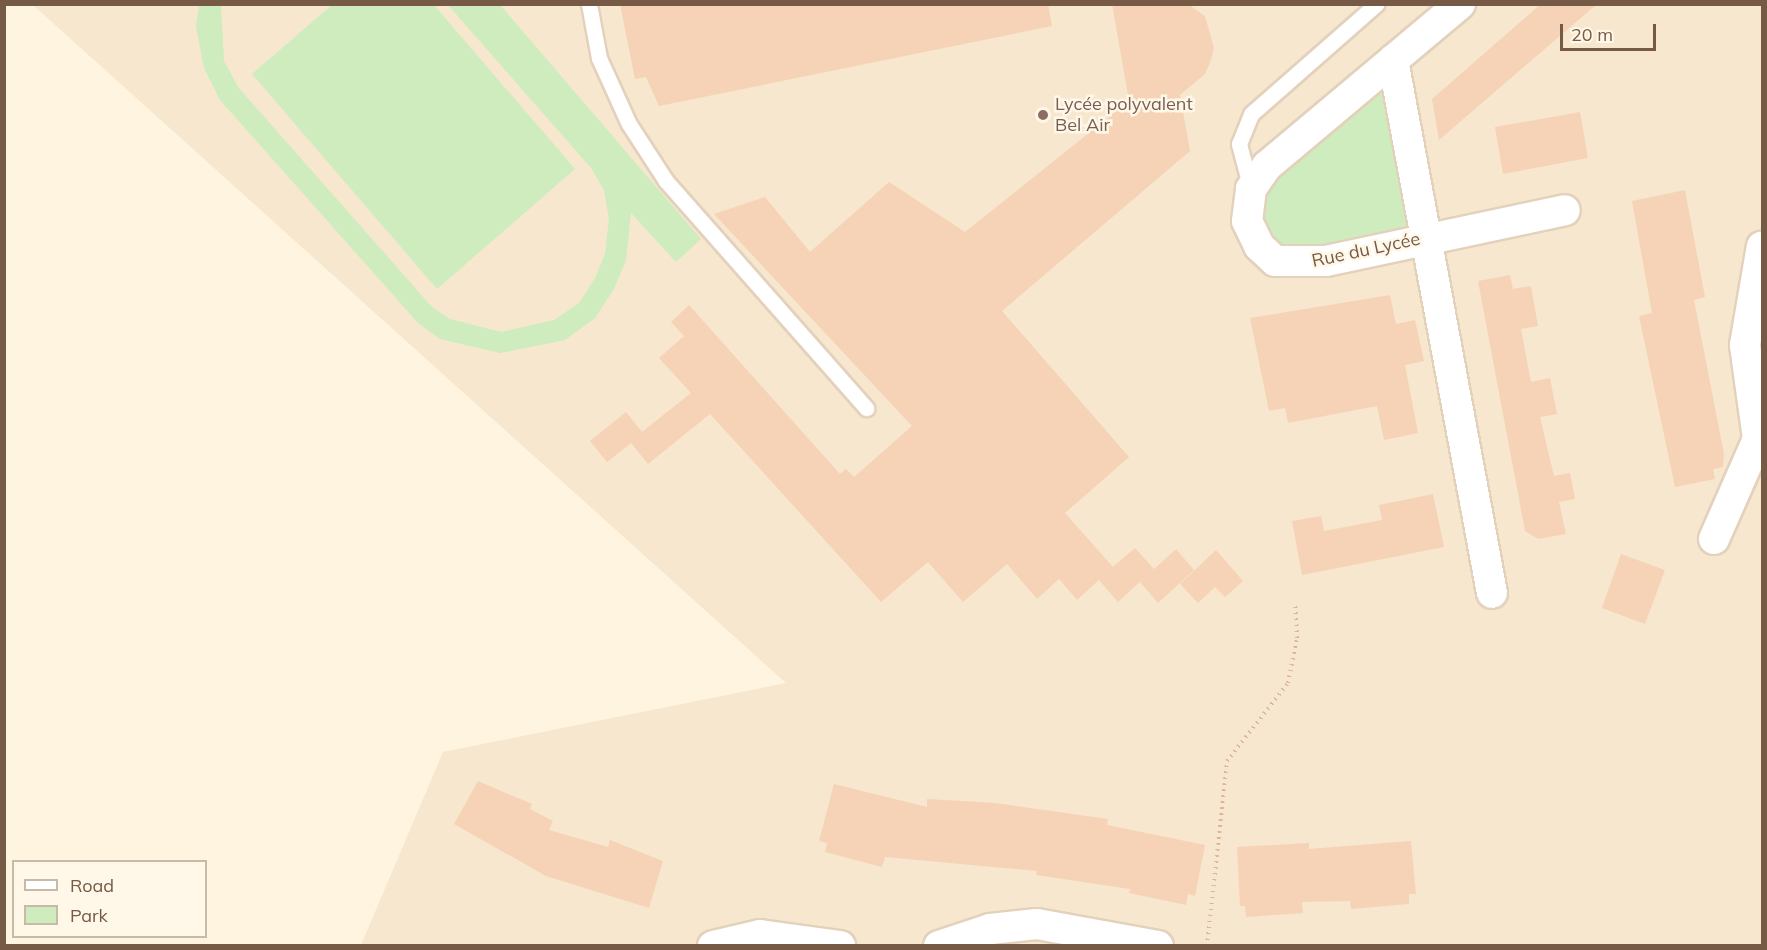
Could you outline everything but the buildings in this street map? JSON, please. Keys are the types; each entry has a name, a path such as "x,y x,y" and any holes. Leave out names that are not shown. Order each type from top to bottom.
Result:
{"street":[{"name":"Rue du Lycée","path":"1460,4 1270,162 1251,189 1247,221 1259,246 1275,261 1326,261 1422,238 1565,210"},
{"path":"1393,60 1422,238 1492,593"},
{"path":"1714,539 1753,458 1760,405 1744,345 1762,246"},
{"path":"939,945 990,929 1037,924 1158,945"},
{"path":"713,945 760,935 840,945"}],"lane":[{"path":"589,4 599,58 629,124 666,181 866,408"},
{"path":"1251,189 1239,144 1251,114 1376,4"}],"path":[{"path":"1207,945 1227,760 1288,682 1296,647 1295,604"}],"shaded area":[{"path":"33,5 1762,5 1762,945 361,945 443,752 786,683"}],"green space":[{"path":"199,5 221,5 224,61 238,87 432,307 450,319 501,332 554,320 579,303 595,278 605,254 609,219 604,190 591,168 448,5 500,5 701,239 676,262 631,213 626,260 614,289 595,318 565,340 500,353 440,339 418,323 220,100 204,68 196,27"},
{"path":"332,5 434,5 575,169 437,289 252,74"},
{"path":"1393,60 1422,238 1275,261 1251,189"}],"place":[{"name":"Lycée polyvalent Bel Air","path":"1043,115"}]}
